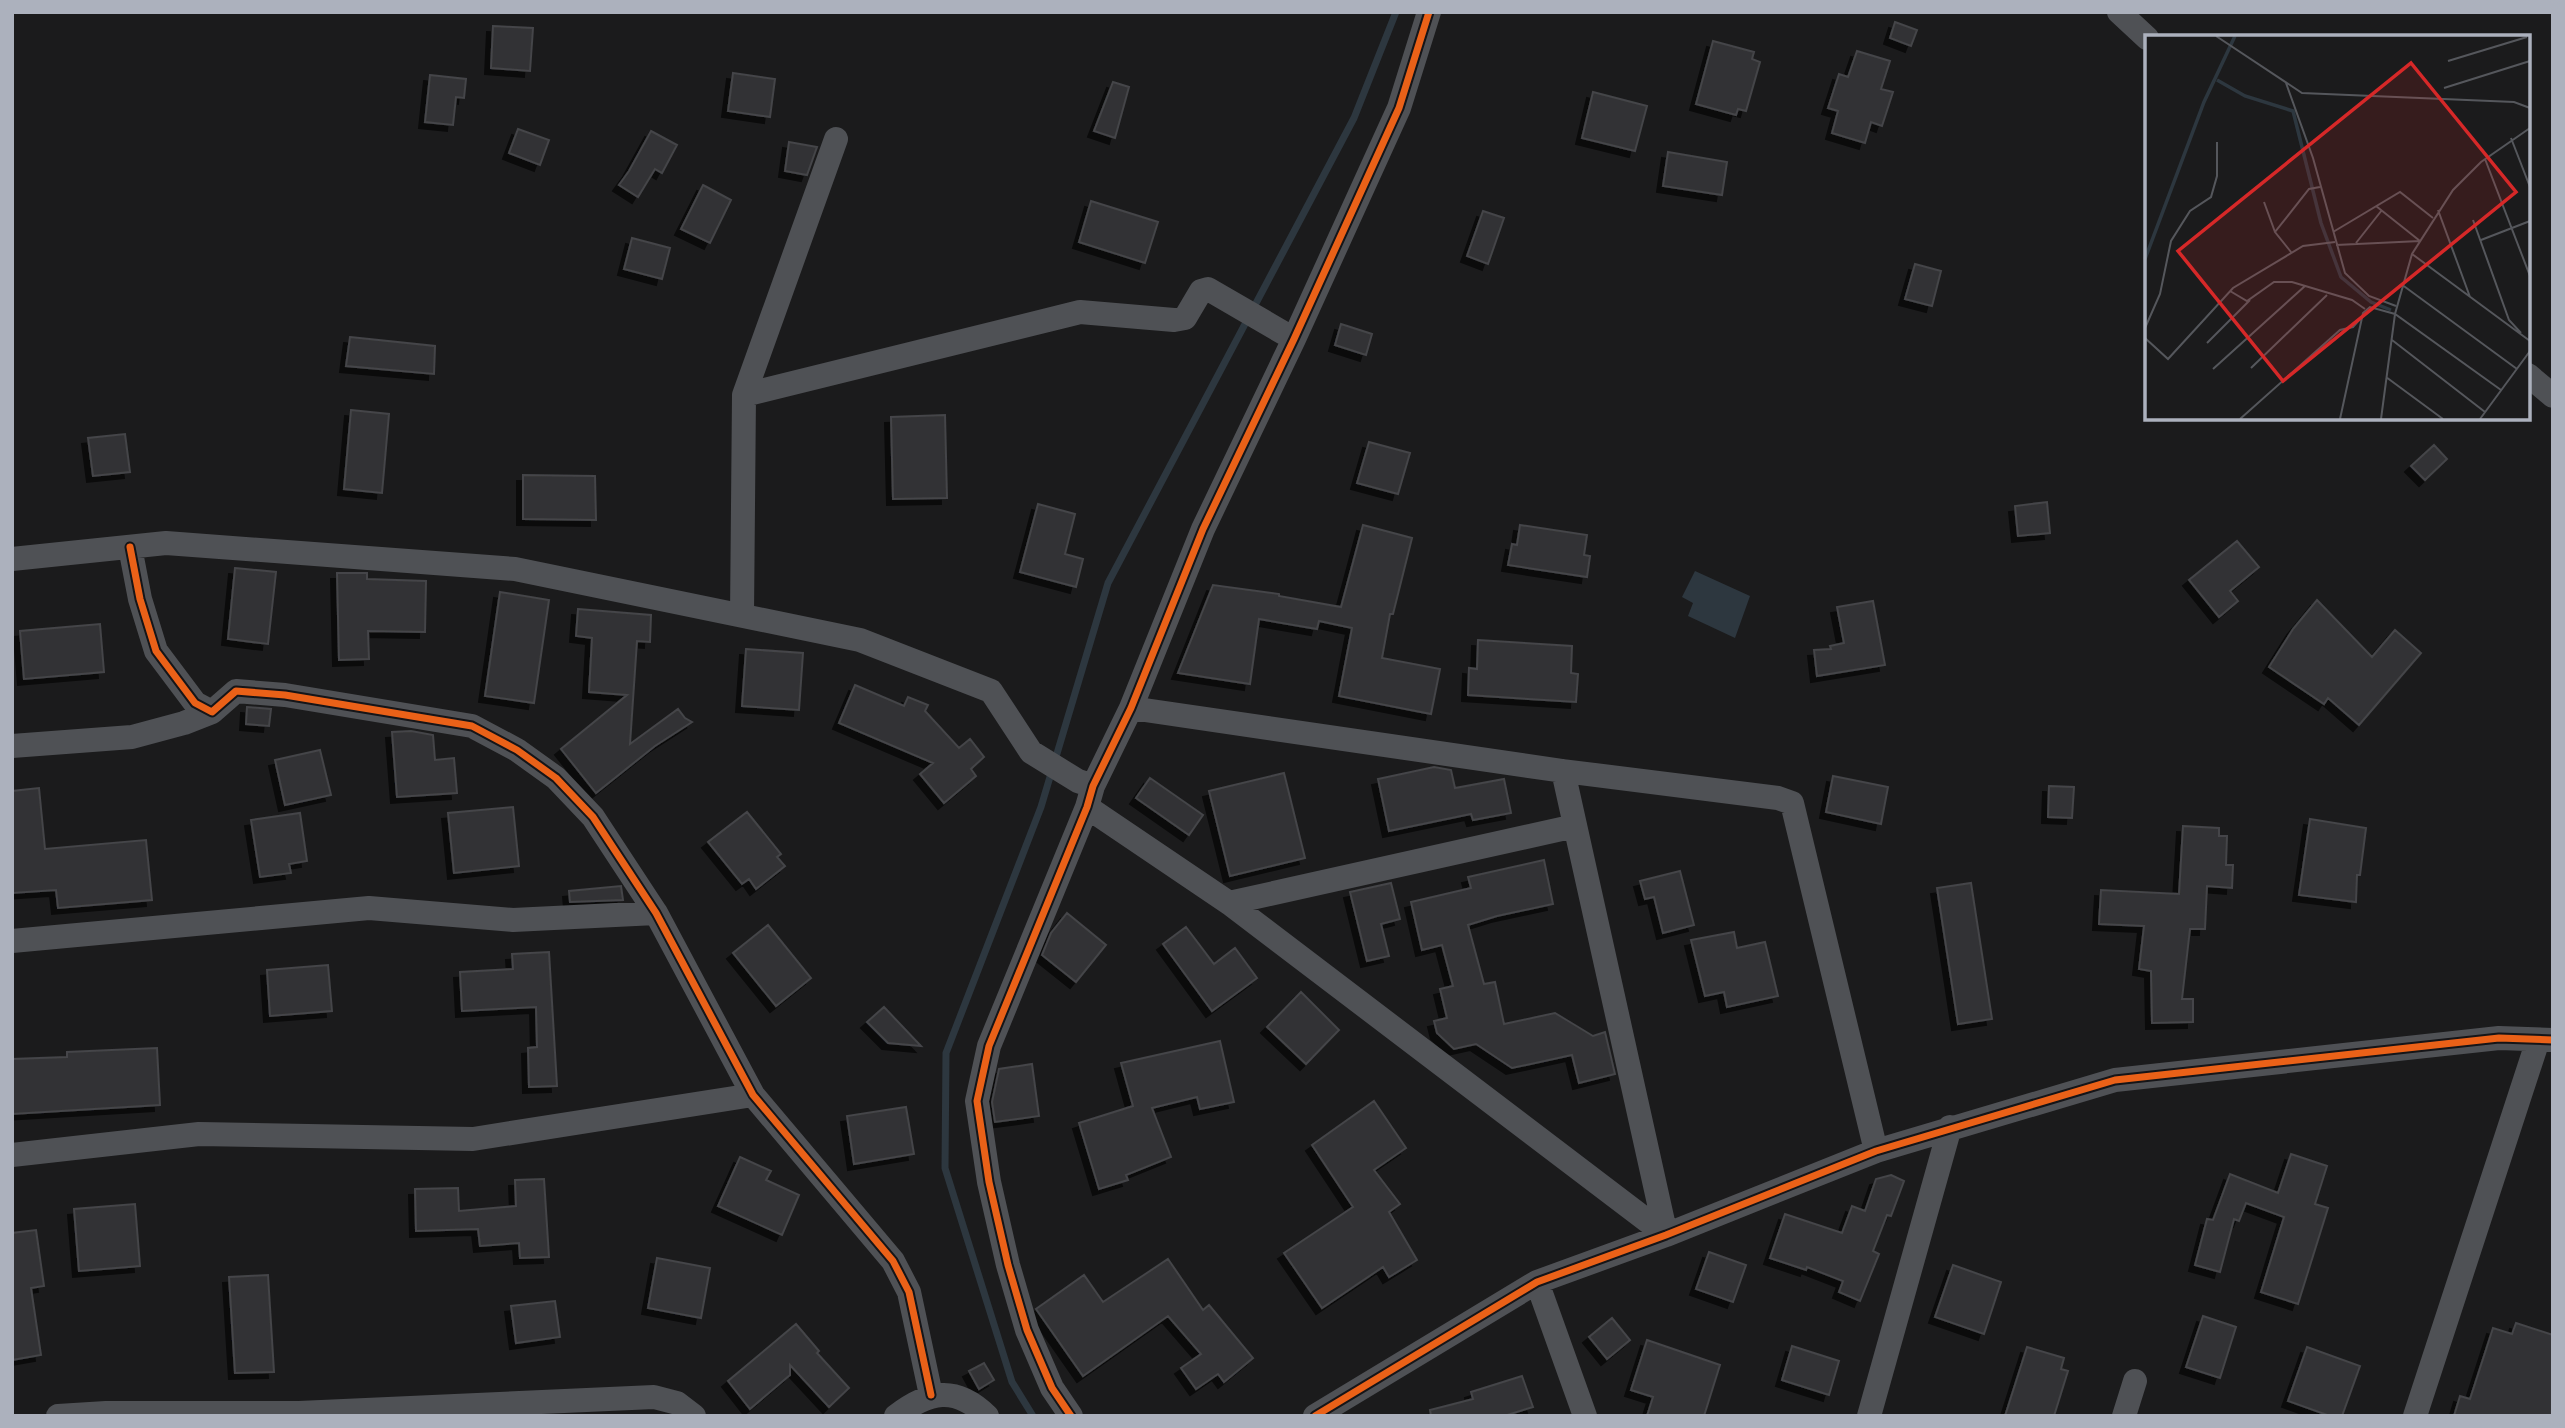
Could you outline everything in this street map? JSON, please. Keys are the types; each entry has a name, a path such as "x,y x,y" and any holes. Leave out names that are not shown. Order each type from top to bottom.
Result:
{"street":[{"path":"1072,1416 1052,1388 1027,1330 1008,1265 989,1182 978,1101 989,1046 1086,792 1131,708 1284,333 1399,108 1429,12"},
{"path":"2119,12 2145,35"},
{"path":"742,615 744,395 836,139"},
{"path":"744,395 1051,318 1080,313 1174,320 1185,318 1200,291 1208,289 1284,333"},
{"path":"2530,377 2553,396"},
{"path":"12,559 166,543 515,569 860,640 991,691 1031,752 1666,1235"},
{"path":"130,547 140,598 156,651 195,703 212,712"},
{"path":"12,746 132,737 184,723 212,712 236,691 285,695 472,726 517,750 556,778 593,817 656,913 753,1095 893,1261 909,1292 931,1395"},
{"path":"1131,708 1563,771 1778,798 1792,803 1876,1151"},
{"path":"1563,771 1666,1235"},
{"path":"1229,903 1575,826"},
{"path":"12,941 369,908 513,920 656,913"},
{"path":"1315,1416 1537,1282 1666,1235 1876,1151 1950,1127 2115,1080 2499,1038 2545,1040 2415,1416"},
{"path":"12,1155 199,1134 473,1139 753,1095"},
{"path":"1869,1416 1950,1127"},
{"path":"1537,1282 1585,1416"},
{"path":"2123,1416 2135,1381"},
{"path":"895,1415 931,1395 953,1394 974,1403 987,1416"},
{"path":"58,1416 106,1413 311,1412 654,1398 677,1404 694,1416"}],"shaded area":[{"path":"1695,571 1750,596 1735,638 1688,616 1693,603 1682,597"}],"building":[{"path":"1895,22 1917,30 1911,46 1890,38"},
{"path":"493,26 533,28 530,71 491,68"},
{"path":"1713,41 1754,52 1752,59 1760,62 1746,111 1738,109 1736,115 1696,104"},
{"path":"1857,51 1890,61 1881,89 1893,92 1882,126 1871,122 1865,143 1832,133 1838,111 1828,108 1839,74 1848,77"},
{"path":"733,73 775,79 770,117 728,111"},
{"path":"430,75 466,79 464,98 456,97 453,125 425,122"},
{"path":"1113,82 1129,87 1115,138 1094,131"},
{"path":"1593,92 1647,106 1635,151 1582,138"},
{"path":"518,129 549,140 540,165 509,153"},
{"path":"651,131 677,145 662,173 655,169 638,197 619,185"},
{"path":"789,142 817,147 807,175 785,171"},
{"path":"1668,152 1727,162 1722,195 1663,186"},
{"path":"703,185 731,200 710,243 681,229"},
{"path":"1091,201 1158,222 1145,263 1079,242"},
{"path":"1483,211 1504,218 1488,264 1467,256"},
{"path":"632,238 670,248 662,279 624,269"},
{"path":"1915,264 1941,271 1932,306 1905,299"},
{"path":"1341,324 1372,334 1366,355 1335,345"},
{"path":"350,337 435,346 434,374 346,366"},
{"path":"351,410 389,414 382,493 344,489"},
{"path":"945,415 947,498 893,499 891,417"},
{"path":"125,434 130,472 93,476 88,438"},
{"path":"1369,442 1410,453 1398,494 1357,483"},
{"path":"2434,445 2447,459 2425,480 2411,466"},
{"path":"523,475 595,476 596,520 523,519"},
{"path":"2047,502 2050,533 2018,536 2015,506"},
{"path":"1038,504 1075,514 1065,554 1083,559 1076,587 1020,572"},
{"path":"1363,525 1412,538 1393,614 1390,614 1382,658 1440,669 1431,714 1339,696 1352,628 1319,621 1317,629 1259,619 1250,684 1178,673 1213,585 1279,594 1341,607"},
{"path":"1520,525 1587,535 1584,555 1590,556 1587,577 1508,565 1512,544 1517,545"},
{"path":"2237,541 2259,567 2230,591 2238,601 2219,617 2189,580"},
{"path":"235,568 276,572 268,644 228,639"},
{"path":"337,573 367,573 367,579 426,581 425,632 368,631 369,659 339,660"},
{"path":"500,592 549,600 534,703 485,696"},
{"path":"2317,600 2372,657 2395,630 2421,653 2359,725 2328,698 2324,704 2269,667 2293,629"},
{"path":"1873,601 1885,665 1817,676 1814,650 1831,649 1830,646 1844,643 1837,607"},
{"path":"578,609 651,615 650,642 637,641 630,744 678,709 692,722 655,746 596,793 561,749 627,695 589,692 592,638 576,636"},
{"path":"100,624 104,672 24,679 20,631"},
{"path":"1478,640 1572,646 1571,673 1578,674 1576,702 1468,695 1469,668 1477,669"},
{"path":"746,649 803,653 799,710 742,706"},
{"path":"855,685 904,706 908,697 928,705 925,711 959,748 970,739 984,757 971,769 976,776 944,803 920,774 933,763 839,723"},
{"path":"247,707 271,709 269,726 246,724"},
{"path":"411,731 433,735 435,760 454,758 457,793 397,797 392,732"},
{"path":"320,750 331,795 285,805 275,760"},
{"path":"1434,767 1451,770 1455,788 1504,779 1511,813 1473,820 1471,814 1389,831 1378,779"},
{"path":"1284,773 1305,858 1230,876 1209,791"},
{"path":"1833,776 1888,787 1881,824 1826,812"},
{"path":"1150,778 1203,815 1189,835 1136,798"},
{"path":"2049,786 2074,787 2072,818 2048,817"},
{"path":"39,788 45,849 146,840 152,900 58,908 56,890 12,893 12,791"},
{"path":"513,807 519,866 454,873 448,813"},
{"path":"747,812 781,854 777,857 785,866 756,889 749,879 742,884 708,842"},
{"path":"300,813 307,861 289,864 291,873 260,877 251,820"},
{"path":"2310,819 2366,828 2360,875 2357,875 2356,902 2299,895"},
{"path":"2183,826 2219,828 2219,836 2227,836 2226,865 2233,865 2232,888 2207,886 2205,929 2190,929 2182,999 2193,999 2193,1022 2152,1023 2151,971 2139,969 2144,926 2099,924 2101,890 2179,894"},
{"path":"1544,860 1553,904 1468,925 1484,984 1495,982 1504,1024 1555,1013 1593,1036 1605,1032 1615,1074 1579,1083 1572,1055 1512,1068 1476,1044 1454,1049 1437,1033 1434,1021 1447,1018 1440,989 1453,986 1442,945 1422,950 1411,902 1471,888 1468,877"},
{"path":"1680,871 1694,925 1663,933 1654,897 1645,899 1640,881"},
{"path":"1391,883 1400,919 1381,924 1389,956 1367,961 1350,892"},
{"path":"1971,883 1992,1019 1958,1024 1937,888"},
{"path":"621,886 623,900 570,902 569,891"},
{"path":"1067,913 1106,945 1076,982 1042,955 1051,933"},
{"path":"768,925 811,978 776,1006 733,953"},
{"path":"1186,927 1214,964 1235,948 1257,978 1212,1011 1163,944"},
{"path":"1734,932 1737,948 1765,942 1778,996 1727,1007 1724,992 1705,996 1691,940"},
{"path":"549,952 557,1086 529,1087 528,1048 537,1047 536,1007 462,1011 460,972 513,969 512,954"},
{"path":"328,965 332,1011 270,1016 267,970"},
{"path":"1301,992 1339,1030 1306,1064 1267,1027"},
{"path":"884,1007 921,1046 888,1043 867,1022"},
{"path":"1220,1041 1234,1102 1200,1109 1197,1097 1152,1108 1171,1157 1126,1175 1128,1180 1099,1189 1079,1123 1133,1106 1121,1063"},
{"path":"157,1048 160,1105 12,1114 12,1059 67,1057 67,1052"},
{"path":"1032,1064 1039,1116 995,1122 992,1102 999,1069"},
{"path":"1374,1101 1406,1148 1374,1170 1400,1204 1389,1212 1417,1260 1389,1277 1383,1267 1322,1308 1284,1253 1353,1207 1312,1145"},
{"path":"906,1107 914,1154 854,1164 847,1116"},
{"path":"2291,1154 2327,1166 2315,1204 2328,1208 2298,1304 2261,1292 2284,1217 2246,1203 2239,1221 2234,1219 2220,1272 2195,1265 2207,1219 2213,1220 2230,1174 2278,1193"},
{"path":"740,1157 771,1171 766,1180 799,1195 782,1235 718,1206"},
{"path":"1891,1175 1904,1181 1891,1216 1887,1215 1873,1251 1879,1254 1860,1301 1839,1292 1843,1281 1807,1267 1806,1270 1770,1258 1785,1214 1842,1233 1852,1206 1865,1211 1876,1179"},
{"path":"544,1179 549,1257 520,1258 519,1243 480,1246 478,1229 416,1231 415,1189 458,1188 459,1211 516,1206 515,1180"},
{"path":"135,1204 140,1266 79,1271 74,1209"},
{"path":"36,1230 44,1286 31,1288 41,1355 12,1360 12,1233"},
{"path":"1709,1252 1746,1265 1733,1302 1696,1289"},
{"path":"657,1258 710,1268 701,1318 648,1308"},
{"path":"1168,1259 1203,1310 1209,1305 1253,1358 1224,1382 1218,1374 1196,1389 1181,1368 1201,1354 1168,1316 1083,1376 1036,1309 1084,1275 1103,1302"},
{"path":"1953,1265 2001,1282 1984,1334 1935,1317"},
{"path":"268,1275 274,1372 235,1373 229,1277"},
{"path":"555,1301 560,1337 516,1343 511,1306"},
{"path":"2203,1316 2236,1327 2220,1378 2186,1367"},
{"path":"1612,1318 1630,1340 1607,1359 1589,1337"},
{"path":"2516,1323 2553,1335 2553,1416 2454,1416 2460,1396 2470,1399 2493,1328 2512,1334"},
{"path":"796,1324 819,1351 817,1353 849,1388 829,1407 790,1365 790,1375 750,1409 728,1381"},
{"path":"1647,1340 1720,1365 1704,1416 1647,1416 1653,1397 1631,1390"},
{"path":"1792,1346 1839,1361 1829,1395 1782,1380"},
{"path":"2027,1347 2064,1358 2061,1369 2068,1371 2054,1416 2005,1416"},
{"path":"2307,1347 2360,1366 2342,1416 2330,1416 2288,1401"},
{"path":"984,1363 994,1380 979,1389 969,1371"},
{"path":"1522,1376 1533,1407 1504,1416 1431,1416 1430,1410 1473,1399 1471,1392"}],"waterway":[{"path":"1033,1416 1012,1382 945,1168 946,1053 1041,807 1108,583 1354,118 1396,12"}],"cycle path":[{"path":"1071,1416 1052,1388 1027,1330 1008,1265 989,1182 977,1101 989,1046 1087,807 1093,786 1131,708 1203,529 1294,339 1399,108 1429,12"},
{"path":"130,547 140,599 156,651 195,703 212,712 236,691 285,695 472,726 517,750 556,778 593,817 656,913 753,1095 893,1261 909,1292 931,1395"},
{"path":"1315,1416 1537,1282 1666,1235 1876,1151 2115,1080 2499,1038 2553,1040"}]}
